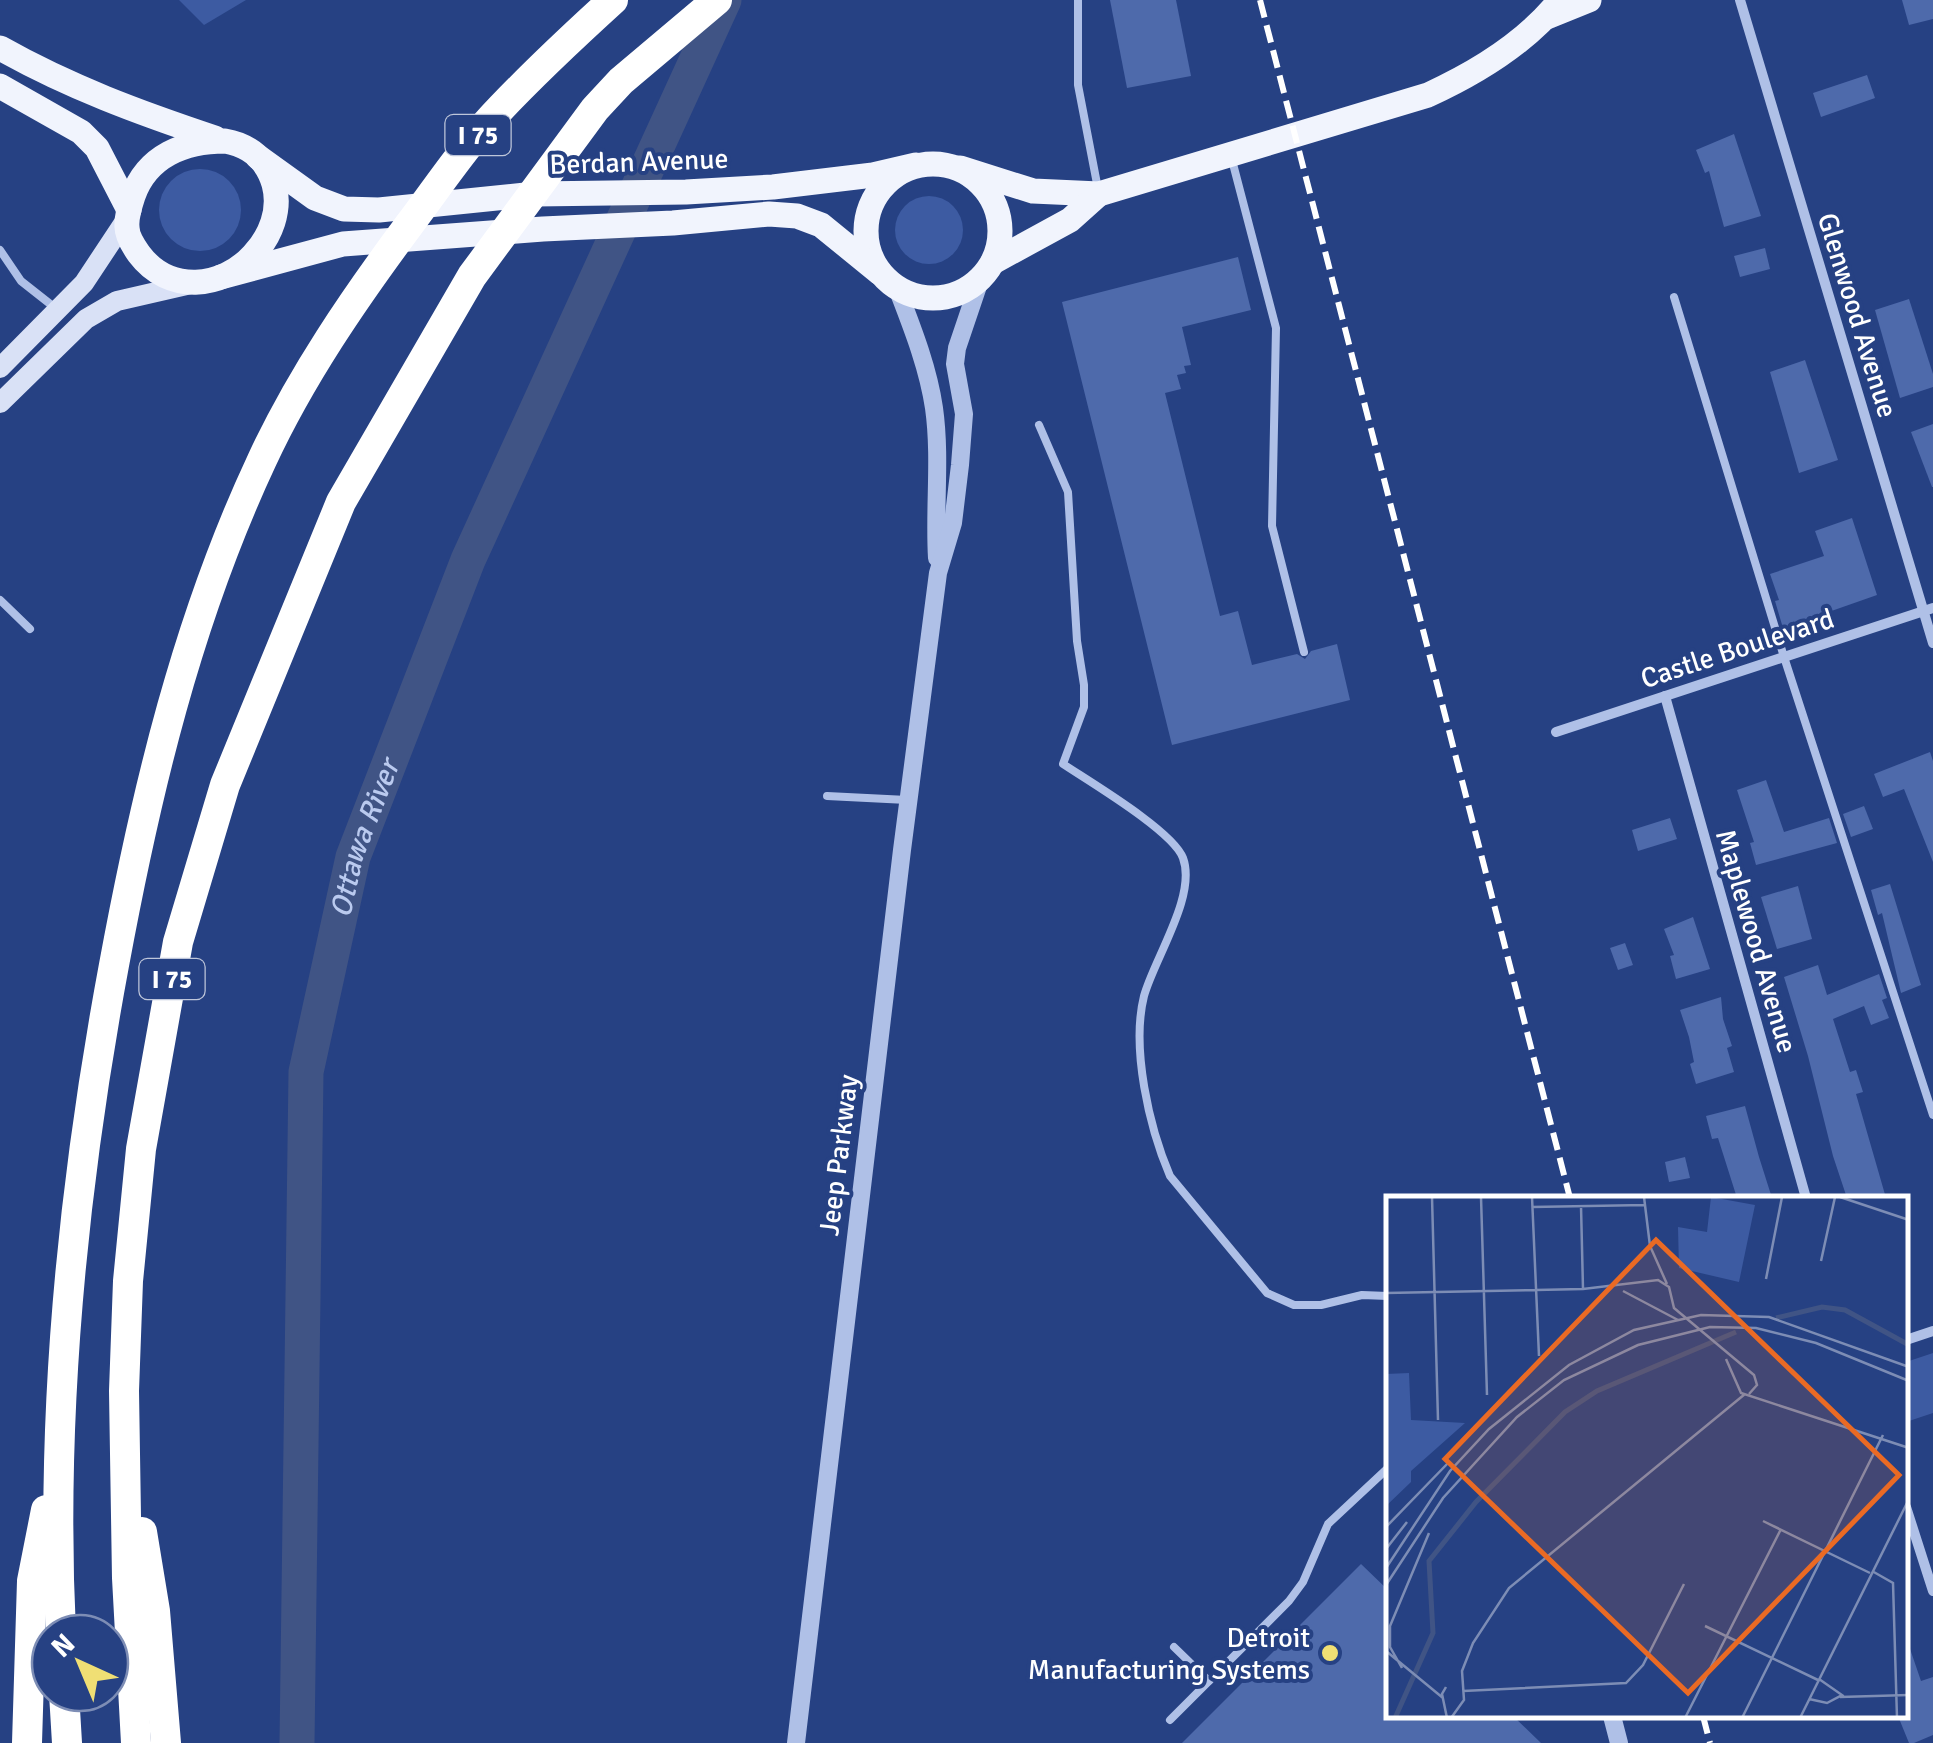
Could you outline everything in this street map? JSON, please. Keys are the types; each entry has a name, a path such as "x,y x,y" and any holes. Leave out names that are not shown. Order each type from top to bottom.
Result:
{"highway":[{"name":"I 75","path":"61,1613 59,1443 70,1272 96,1064 149,789 210,580 263,457 311,367 363,288 484,127 613,0"},
{"name":"I 75","path":"136,1743 124,1417 128,1281 141,1150 178,942 225,785 341,502 472,276 595,109 621,81 717,0"},
{"path":"124,1417 154,1612 166,1743"},
{"path":"27,1743 32,1581 59,1443"},
{"path":"65,1713 67,1743"}],"main road":[{"path":"888,280 870,253 866,231 869,210 880,190 896,174 916,165 939,163 1033,191 1100,194 1428,95 1485,64 1553,8 1589,0"},
{"path":"0,48 110,103 239,144 258,158 275,189 276,215 257,252 221,277"},
{"path":"0,86 81,132 97,148 128,214 131,240 146,262 167,277 191,284"},
{"path":"0,368 84,283 128,214 138,183 153,164 180,148 225,141"},
{"name":"Berdan Avenue","path":"258,158 314,198 344,210 535,194 686,192 826,181 916,165"},
{"path":"960,168 979,180 993,198 1000,219 1000,241 986,271"},
{"path":"0,403 86,319 118,301 306,252 382,240 769,214 797,216 831,231 888,280 917,296 939,298 961,292 986,271 1070,220 1100,194"}],"street":[{"name":"Glenwood Avenue","path":"1740,0 1928,609 1933,643"},
{"name":"Jeep Parkway","path":"796,1743 938,573 953,523 964,414 957,348 986,271"},
{"name":"Jeep Parkway","path":"888,280 924,364 934,408 938,573"},
{"name":"Castle Boulevard","path":"1556,732 1928,609"},
{"name":"Maplewood Avenue","path":"1665,696 1805,1196"},
{"path":"1908,1339 1933,1331"},
{"path":"1908,1513 1933,1591"},
{"path":"1613,1718 1619,1743"}],"lane":[{"path":"1078,0 1078,86 1100,194"},
{"path":"1231,155 1276,328 1272,526 1304,652"},
{"path":"0,250 22,281 58,310"},
{"path":"1674,297 1784,656 1933,1116"},
{"path":"1039,425 1068,492 1077,641 1084,685 1084,707 1063,764 1166,836 1182,856 1185,874 1183,896 1144,996 1138,1031 1160,1153 1170,1176 1267,1294 1294,1306 1321,1306 1362,1295 1386,1296"},
{"path":"0,600 30,629"},
{"path":"826,796 909,800"},
{"path":"1170,1720 1304,1582 1328,1524 1386,1470"},
{"path":"1174,1647 1209,1681"}],"shaded area":[{"path":"179,0 246,0 204,25"},
{"path":"200,169 216,172 229,181 238,194 238,226 229,239 216,248 200,251 184,248 171,239 162,226 159,210 162,194 171,181 184,172"},
{"path":"929,196 953,206 963,230 953,254 929,264 905,254 895,230 905,206"},
{"path":"1933,1353 1933,1413 1908,1421 1908,1361"}],"building":[{"path":"1110,0 1176,0 1191,76 1127,88"},
{"path":"1902,0 1933,0 1933,19 1909,25"},
{"path":"1867,75 1875,98 1821,117 1813,93"},
{"path":"1734,134 1761,216 1724,227 1709,171 1705,173 1696,150"},
{"path":"1765,248 1770,269 1740,277 1734,256"},
{"path":"1238,257 1251,310 1182,327 1191,365 1184,366 1186,373 1177,375 1181,389 1165,393 1220,616 1238,611 1252,665 1297,654 1305,659 1311,651 1337,644 1350,700 1172,745 1062,302"},
{"path":"1909,299 1933,374 1933,387 1900,398 1875,310"},
{"path":"1805,360 1838,460 1799,473 1770,372"},
{"path":"1933,424 1933,487 1932,487 1911,432"},
{"path":"1852,518 1877,595 1783,628 1770,574 1824,556 1815,531"},
{"path":"1930,752 1933,862 1904,789 1883,797 1874,774"},
{"path":"1766,780 1784,832 1829,818 1837,843 1756,865 1750,843 1754,842 1737,790"},
{"path":"1864,806 1873,829 1851,837 1843,814"},
{"path":"1670,818 1677,839 1638,851 1632,830"},
{"path":"1890,884 1921,985 1901,993 1882,913 1878,915 1871,890"},
{"path":"1798,886 1812,939 1777,949 1761,897"},
{"path":"1693,917 1710,969 1676,979 1670,956 1674,955 1664,929"},
{"path":"1625,943 1633,965 1618,970 1610,948"},
{"path":"1818,965 1827,995 1879,974 1889,1018 1871,1025 1864,1006 1833,1019 1850,1072 1856,1070 1863,1092 1856,1094 1885,1196 1846,1196 1784,977"},
{"path":"1721,997 1734,1072 1696,1084 1689,1037 1680,1010"},
{"path":"1745,1106 1771,1196 1736,1196 1718,1138 1712,1139 1706,1116"},
{"path":"1685,1157 1690,1178 1669,1182 1665,1162"},
{"name":"Detroit Manufacturing Systems","path":"1361,1564 1386,1588 1386,1718 1515,1718 1541,1743 1182,1743"},
{"path":"1908,1643 1921,1681 1933,1677 1933,1735 1909,1743 1899,1718 1908,1718"}],"waterway":[{"name":"Ottawa River","path":"297,1743 306,1072 353,857 468,560 724,0"}],"railway":[{"path":"1260,0 1569,1196"},
{"path":"1704,1718 1710,1743"}],"place":[{"name":"Detroit Manufacturing Systems","path":"1330,1653"}]}
